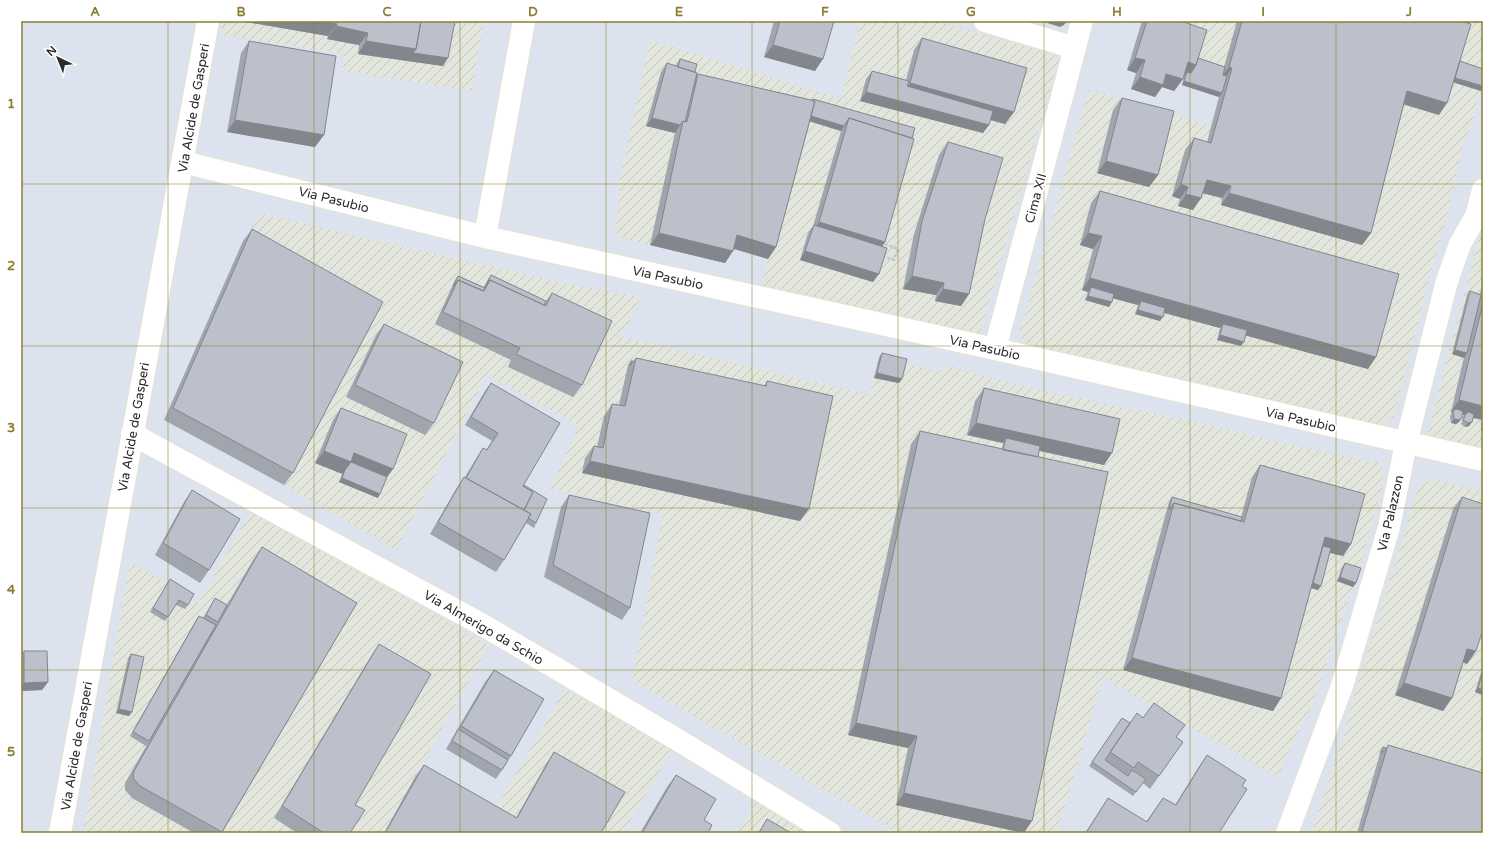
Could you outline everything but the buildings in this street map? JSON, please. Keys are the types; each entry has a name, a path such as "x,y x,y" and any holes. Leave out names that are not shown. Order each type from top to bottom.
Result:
{"street":[{"name":"Via Alcide de Gasperi","path":"60,833 208,21"},
{"path":"486,237 524,21"},
{"path":"985,21 1075,48"},
{"name":"Cima XII","path":"995,349 1082,21"},
{"name":"Via Pasubio","path":"183,162 486,237 995,349 1483,460"},
{"name":"Via Palazzon","path":"1287,833 1342,686 1389,527 1406,443 1447,281 1460,244 1479,217 1483,190"},
{"name":"Via Almerigo da Schio","path":"132,434 481,624 678,740 830,833"}],"path":[{"path":"880,242 898,249 894,260 877,254 880,242"}],"shaded area":[{"path":"223,21 484,21 472,91 342,71 344,54 221,35"},
{"path":"861,21 935,21 1060,56 978,340 760,290 768,259 728,248 725,263 636,242 616,235 620,178 650,40 841,99"},
{"path":"1163,21 1483,21 1483,82 1471,126 1462,149 1447,216 1429,278 1394,417 1379,427 1025,344 1019,334 1089,90 1211,126 1224,80 1192,61"},
{"path":"261,214 568,284 641,297 622,337 869,395 879,357 942,372 945,365 1033,389 1177,418 1319,451 1380,463 1384,480 1358,572 1310,711 1291,746 1278,777 1103,678 1057,833 899,833 632,681 663,515 550,489 579,426 487,375 396,550 284,485 374,314 243,241"},
{"path":"1483,224 1483,455 1425,442"},
{"path":"1432,479 1483,492 1483,833 1311,833 1344,735 1351,706 1418,488"},
{"path":"252,509 489,645 415,777 490,819 565,689 674,749 671,751 623,833 83,833 130,562 199,602"},
{"path":"760,796 825,833 737,833"}]}
